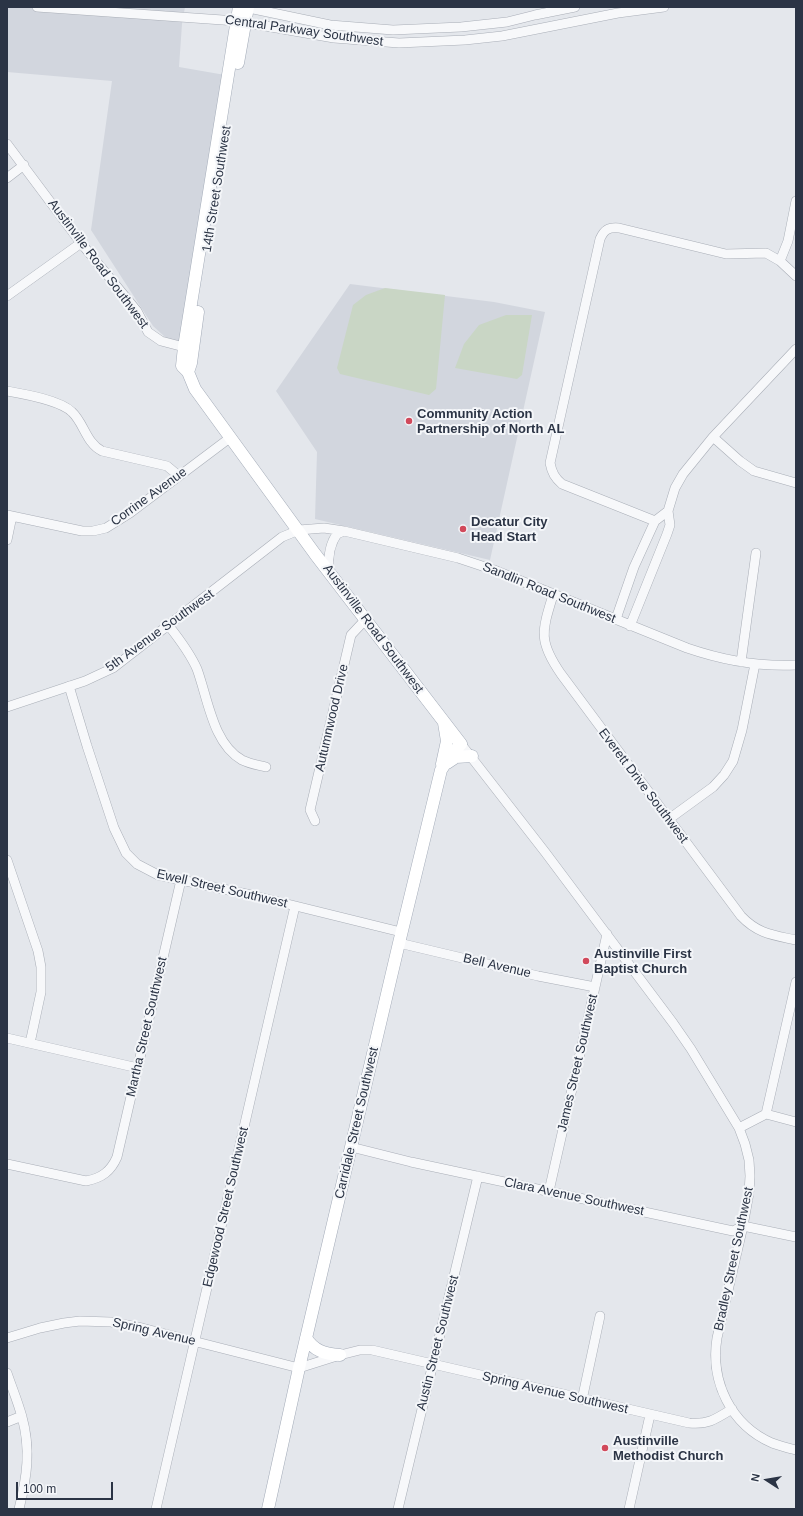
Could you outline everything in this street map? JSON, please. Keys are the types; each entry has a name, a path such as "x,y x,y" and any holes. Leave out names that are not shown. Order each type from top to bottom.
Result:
{"main road":[{"name":"14th Street Southwest","path":"184,347 241,22 245,7"},
{"name":"14th Street Southwest","path":"188,372 191,363 228,121 241,22"},
{"name":"Austinville Road Southwest","path":"184,347 182,366 188,372 195,389 299,530 461,744"},
{"path":"441,770 447,741 444,721"},
{"name":"Carridale Street Southwest","path":"268,1509 306,1338 400,937 441,770 451,755 461,744"},
{"path":"441,770 456,757 472,756"},
{"path":"306,1338 318,1351 340,1355"}],"street":[{"name":"Central Parkway Southwest","path":"37,7 241,22 334,38 366,42 399,43 502,36 618,13 664,7"},
{"name":"Central Parkway Southwest","path":"245,7 330,25 393,30 461,27 507,22 574,7"},
{"name":"Austinville Road Southwest","path":"7,144 81,243 137,311 148,332 161,341 184,347"},
{"path":"7,178 24,165"},
{"path":"780,261 788,241 796,202"},
{"path":"667,534 653,525 562,484 556,479 552,472 550,463 600,239 604,231 611,227 619,228 726,254 766,253 780,261 796,276"},
{"path":"7,296 81,243"},
{"path":"630,626 667,534 670,525 668,511 675,488 683,474 714,437 796,349"},
{"path":"7,391 45,399 67,408 73,413 95,447 167,466 179,476"},
{"name":"Corrine Avenue","path":"10,515 82,531 93,531 106,528 130,513 231,437"},
{"path":"714,437 740,461 754,471 796,483"},
{"path":"616,620 634,567 653,525 668,511"},
{"path":"7,540 10,515"},
{"name":"Sandlin Road Southwest","path":"299,530 324,528 344,531 473,563 494,570 686,648 716,658 755,664 796,665"},
{"name":"5th Avenue Southwest","path":"7,707 92,678 113,668 282,537 299,530"},
{"path":"329,570 328,556 332,543 337,534 344,531"},
{"path":"741,662 756,554"},
{"name":"Everett Drive Southwest","path":"553,594 544,631 545,647 561,674 716,884 746,922 767,934 796,940"},
{"name":"Autumnwood Drive","path":"315,821 310,810 351,635 366,619"},
{"path":"169,626 190,655 197,669 214,722 224,744 236,756 249,764 266,767"},
{"path":"669,819 713,787 724,775 733,761 742,730 755,664"},
{"name":"Ewell Street Southwest","path":"69,686 114,828 126,853 137,864 158,875 295,906 400,937"},
{"name":"Austinville Road Southwest","path":"461,744 472,756 673,1023 739,1128"},
{"path":"7,860 38,951 41,967 41,992 30,1043"},
{"name":"Martha Street Southwest","path":"7,1164 86,1181 94,1180 109,1171 114,1165 181,880"},
{"name":"Edgewood Street Southwest","path":"156,1509 295,906"},
{"name":"James Street Southwest","path":"549,1191 606,934"},
{"name":"Bell Avenue","path":"400,937 538,976 595,987"},
{"path":"766,1114 795,987"},
{"path":"7,1038 138,1068"},
{"path":"739,1128 766,1114 796,1122"},
{"name":"Bradley Street Southwest","path":"732,1409 720,1387 716,1370 715,1354 717,1338 743,1226 749,1193 750,1168 746,1148 739,1128"},
{"name":"Clara Avenue Southwest","path":"351,1147 733,1231 743,1226 796,1237"},
{"name":"Austin Street Southwest","path":"398,1509 478,1176"},
{"path":"582,1400 600,1316"},
{"name":"Spring Avenue","path":"7,1338 40,1328 64,1323 96,1321 111,1322 195,1341 299,1368"},
{"name":"Spring Avenue Southwest","path":"299,1368 360,1350 372,1350 582,1400 688,1423 702,1424 714,1421 732,1409"},
{"path":"7,1373 22,1416 26,1435 28,1466 26,1482 19,1509"},
{"path":"732,1409 741,1421 756,1434 773,1443 796,1450"},
{"path":"628,1509 650,1415"},
{"path":"7,1422 22,1416"}],"shaded area":[{"path":"7,7 185,7 182,24 179,67 225,75 182,337 175,346 153,326 91,230 112,81 7,72"},
{"name":"Community Action Partnership of North AL","path":"350,284 494,302 545,312 490,560 315,519 317,452 276,391"}],"green space":[{"path":"385,288 445,295 436,389 429,395 340,374 337,368 353,305 366,295"},
{"path":"506,315 532,315 522,375 517,379 455,368 464,344 479,325"}],"place":[{"name":"Community Action Partnership of North AL","path":"409,421"},
{"name":"Decatur City Head Start","path":"463,529"},
{"name":"Austinville First Baptist Church","path":"586,961"},
{"name":"Austinville Methodist Church","path":"605,1448"}]}
